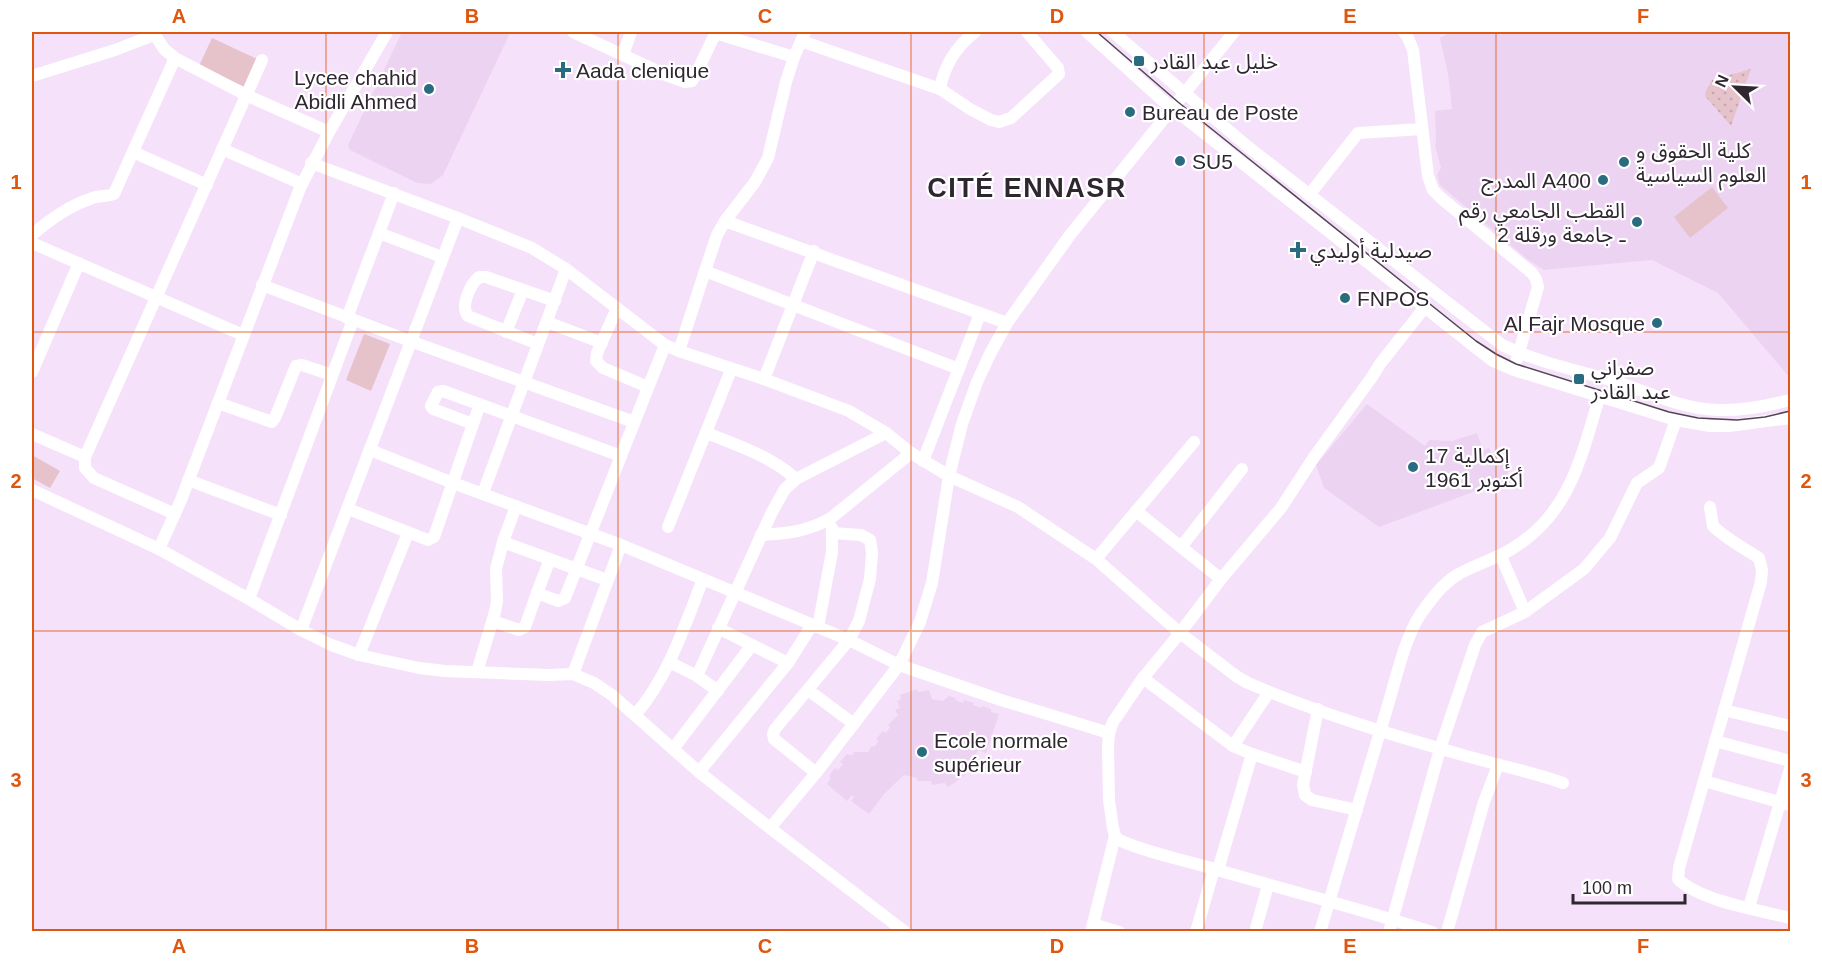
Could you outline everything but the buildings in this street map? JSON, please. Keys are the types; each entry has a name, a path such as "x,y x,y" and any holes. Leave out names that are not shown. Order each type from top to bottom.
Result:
{"street":[{"path":"159,549 311,163 387,32"},
{"path":"573,32 681,81 690,82 695,76 715,32 794,57"},
{"path":"623,55 631,32"},
{"path":"940,89 949,62 975,32"},
{"path":"679,351 717,236 725,220 755,182 768,158 786,81 803,36 940,89 955,100 999,122 1011,118 1058,77 1058,68 1027,32"},
{"path":"1087,32 1173,108 1494,361 1514,370 1599,398 1676,420 1710,426 1729,426 1791,418"},
{"path":"1113,32 1247,146 1502,345 1519,353 1620,383 1673,402 1696,407 1736,410 1791,400"},
{"path":"770,828 816,773 899,665 920,622 932,583 950,476 969,401 1007,323 1070,236 1234,32"},
{"path":"1404,32 1413,50 1428,176 1433,190 1532,273 1536,279 1538,287 1514,370"},
{"path":"32,76 115,50 154,33 164,49 175,58 246,95 329,132"},
{"path":"32,235 85,201 114,194 175,58"},
{"path":"174,514 94,478 85,468 85,457 262,60"},
{"path":"1310,195 1358,133 1422,129"},
{"path":"222,149 302,184"},
{"path":"133,152 207,184"},
{"path":"311,163 519,241 566,269 665,345 849,411 886,433 923,461 1018,507 1096,559 1180,633 1236,676 1269,692 1380,732 1563,783"},
{"path":"249,599 332,375 393,193"},
{"path":"301,630 458,218"},
{"path":"725,220 1007,323"},
{"path":"379,233 442,257"},
{"path":"32,243 243,335"},
{"path":"764,380 814,251"},
{"path":"32,372 80,263"},
{"path":"483,493 566,269"},
{"path":"705,271 959,369"},
{"path":"538,344 471,318 466,315 464,305 472,285 476,279 483,276 555,301"},
{"path":"262,285 634,422"},
{"path":"506,332 523,290"},
{"path":"1119,932 1092,928 1115,836 1109,800 1109,733 1113,722 1143,678 1221,579 1281,508 1380,364 1425,307"},
{"path":"617,308 596,361 599,365 648,387"},
{"path":"923,461 980,314"},
{"path":"547,322 602,343"},
{"path":"537,593 558,602 565,598 665,345"},
{"path":"218,403 272,422 296,366 302,364 332,375"},
{"path":"668,528 731,370"},
{"path":"473,424 433,409 432,404 438,393 441,391 480,404 621,456"},
{"path":"1320,932 1408,642 1418,618 1436,593 1456,575 1501,556 1534,534 1553,514 1580,463 1599,398"},
{"path":"348,509 428,540 434,537 480,404"},
{"path":"1389,932 1440,749 1475,645 1482,632 1525,612 1584,569 1610,538 1637,483 1659,468 1676,420"},
{"path":"707,433 768,459 796,479"},
{"path":"697,676 734,592 787,486 796,479 886,433"},
{"path":"32,434 85,457"},
{"path":"1096,559 1194,442"},
{"path":"370,450 621,544 849,640 899,665 1001,700 1109,733"},
{"path":"761,536 801,532 818,526 911,453"},
{"path":"1181,547 1242,469"},
{"path":"188,480 281,515"},
{"path":"32,490 159,549 301,630 359,655 419,668 548,675 573,674 594,683 612,695 699,772 904,932"},
{"path":"477,672 497,601 496,568 502,542 516,506"},
{"path":"1710,507 1713,526 1721,534 1759,558 1762,570 1761,582 1679,868 1678,879 1686,887 1702,895 1791,918"},
{"path":"1136,511 1221,579"},
{"path":"699,772 788,663 815,626 832,552 831,518"},
{"path":"359,655 408,533"},
{"path":"816,773 774,739 773,734 849,640 859,621 865,602 870,579 872,547 870,540 864,536 832,533"},
{"path":"502,542 607,580"},
{"path":"573,674 621,544"},
{"path":"1501,556 1525,612"},
{"path":"493,621 514,629 522,629 550,559"},
{"path":"635,715 651,694 669,662 704,579"},
{"path":"718,628 788,663"},
{"path":"673,749 752,645"},
{"path":"669,662 697,676 718,691"},
{"path":"1143,678 1233,746 1306,772"},
{"path":"808,690 854,724"},
{"path":"1233,746 1269,692"},
{"path":"1318,709 1303,785 1305,795 1312,800 1356,810"},
{"path":"1725,710 1791,726"},
{"path":"1715,741 1791,761"},
{"path":"1196,932 1252,754"},
{"path":"1447,932 1484,802 1498,765"},
{"path":"1749,907 1786,803 1791,769"},
{"path":"1704,781 1786,803"},
{"path":"1115,836 1125,842 1216,870 1432,932"},
{"path":"1255,932 1268,885"}],"shaded area":[{"name":"Lycee chahid Abidli Ahmed","path":"402,32 510,33 443,175 431,184 417,183 350,150 348,145"},
{"name":"القطب الجامعي رقم 2 ـ جامعة ورقلة","path":"1450,32 1756,32 1763,34 1764,32 1790,32 1790,378 1718,293 1652,260 1544,270 1527,259 1440,185 1437,175 1441,168 1435,145 1435,111 1452,109 1448,74 1440,38"},
{"path":"212,38 257,59 245,87 199,66"},
{"path":"1751,69 1731,126 1705,96 1706,91 1712,80"},
{"path":"1712,187 1728,208 1690,238 1674,217"},
{"path":"364,334 390,344 371,391 346,380"},
{"name":"إكمالية 17 أكتوبر 1961","path":"1367,404 1425,446 1429,440 1452,441 1477,433 1483,450 1489,448 1497,459 1507,455 1508,474 1492,485 1379,527 1324,488 1316,465"},
{"path":"32,455 60,471 50,488 32,478"},
{"name":"Ecole normale supérieur","path":"917,689 918,692 929,690 932,699 943,701 949,696 963,703 964,700 981,708 982,706 991,709 991,712 999,714 986,753 978,750 964,776 948,787 945,783 932,785 931,781 917,781 917,778 904,775 884,794 869,814 851,801 854,797 852,795 847,801 827,784 831,778 829,776 835,768 838,770 843,764 840,762 847,754 852,756 854,752 868,752 872,746 874,747 879,741 876,739 883,731 886,733 890,727 888,725 898,715 895,710 900,708 897,701 901,699 900,695"}],"tram line":[{"path":"1097,32 1178,102 1476,341 1496,354 1516,364 1669,412 1698,418 1737,420 1790,411"}],"place":[{"name":"خليل عبد القادر","path":"1139,61"},
{"name":"Aada clenique","path":"563,70"},
{"name":"Lycee chahid Abidli Ahmed","path":"429,89"},
{"name":"Bureau de Poste","path":"1130,112"},
{"name":"SU5","path":"1180,161"},
{"name":"كلية الحقوق و العلوم السياسية","path":"1624,162"},
{"name":"المدرج A400","path":"1603,180"},
{"name":"القطب الجامعي رقم 2 ـ جامعة ورقلة","path":"1637,222"},
{"name":"صيدلية أوليدي","path":"1298,250"},
{"name":"FNPOS","path":"1345,298"},
{"name":"Al Fajr Mosque","path":"1657,323"},
{"name":"صفراني عبد القادر","path":"1579,379"},
{"name":"إكمالية 17 أكتوبر 1961","path":"1413,467"},
{"name":"Ecole normale supérieur","path":"922,752"}],"district":[{"name":"CITÉ ENNASR","path":"1027,188"}]}
